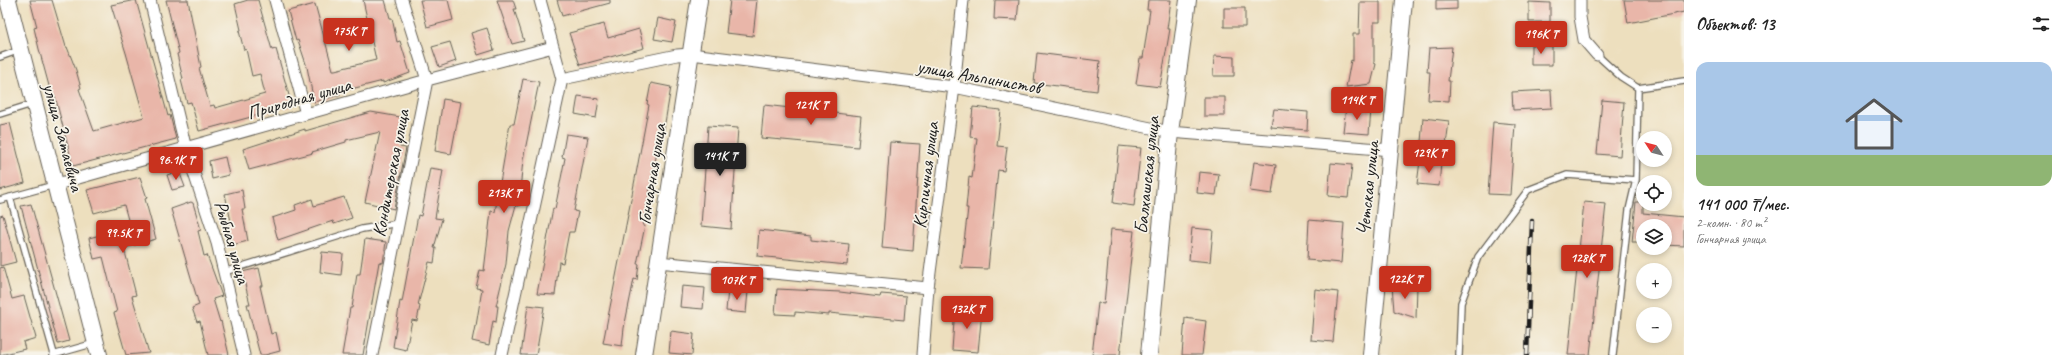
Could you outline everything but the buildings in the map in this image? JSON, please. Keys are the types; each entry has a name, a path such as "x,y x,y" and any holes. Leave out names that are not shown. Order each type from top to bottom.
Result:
{"street":[{"name":"улица Затаевича","path":"8,0 97,349"},
{"name":"Рыбная улица","path":"150,0 186,148 217,243 244,355"},
{"path":"275,0 306,114"},
{"name":"Кондитерская улица","path":"372,355 427,80 402,0"},
{"path":"502,355 562,79 540,0"},
{"name":"Гончарная улица","path":"644,355 699,0"},
{"name":"Кирпичная улица","path":"923,355 928,288 954,87 963,0"},
{"name":"Балхашская улица","path":"1149,355 1170,132 1188,0"},
{"name":"Четская улица","path":"1371,355 1404,0"},
{"path":"1580,0 1580,17 1584,40 1597,55"},
{"name":"Природная улица","path":"56,184 427,80 553,47"},
{"name":"улица Альпинистов","path":"562,79 677,55 691,54 954,87 1170,132 1391,150"},
{"path":"658,262 928,288"}],"lane":[{"path":"0,56 20,50"},
{"path":"1597,55 1621,77 1638,88 1684,80"},
{"path":"1636,175 1638,88"},
{"path":"0,114 34,104"},
{"path":"1459,355 1461,303 1478,257 1528,190 1567,175 1636,180 1629,210 1613,355"},
{"path":"0,200 56,184"},
{"path":"10,197 54,355 97,349"},
{"path":"224,272 362,229 399,223"}],"railway":[{"path":"1527,355 1532,221"}]}
